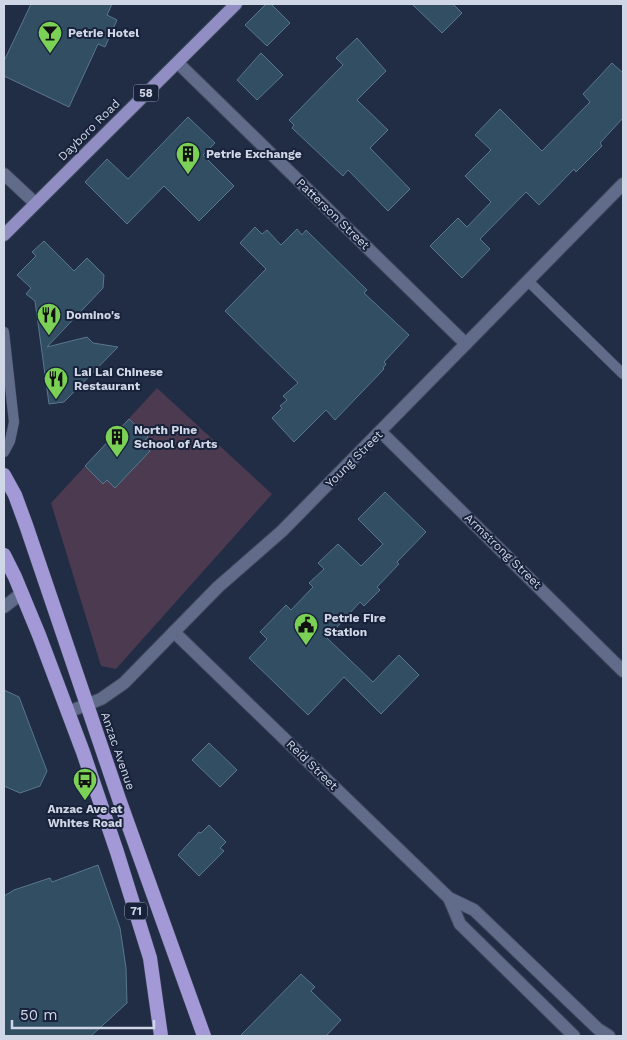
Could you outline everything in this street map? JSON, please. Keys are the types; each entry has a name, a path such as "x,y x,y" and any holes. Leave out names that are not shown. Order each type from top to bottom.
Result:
{"highway":[{"name":"Anzac Avenue","path":"4,475 15,495 26,525 176,964 204,1036"},
{"name":"71","path":"4,555 22,593 68,712 117,852 150,958 161,1036"}],"main road":[{"name":"Dayboro Road","path":"4,235 236,4"}],"street":[{"name":"Patterson Street","path":"178,63 466,344"},
{"path":"4,174 35,203"},
{"name":"Young Street","path":"68,712 107,696 124,683 228,578 277,537 623,184"},
{"name":"Armstrong Street","path":"381,432 623,671"},
{"path":"4,607 22,593"},
{"name":"Reid Street","path":"174,632 449,898 474,910 592,1024 609,1036"},
{"name":"Reid Street","path":"449,898 460,924 574,1036"}],"lane":[{"path":"528,281 623,374"},
{"path":"4,332 14,422 10,441 4,452"}],"shaded area":[{"path":"157,388 272,494 116,669 101,666 51,503"}],"building":[{"name":"Petrie Hotel","path":"31,4 112,4 107,15 117,20 105,47 98,44 69,107 4,76 4,61"},
{"path":"266,4 271,4 290,23 267,46 245,25"},
{"path":"412,4 453,4 462,13 442,33"},
{"path":"357,38 386,71 357,100 388,130 370,148 410,189 388,211 348,170 343,176 292,128 294,125 289,120 343,65 336,58"},
{"path":"261,53 283,75 257,100 237,80"},
{"path":"612,63 623,73 623,118 600,143 602,146 576,172 574,169 539,205 526,192 480,239 490,249 462,278 430,246 458,218 467,227 491,202 465,176 491,150 475,135 500,109 542,151 590,102 583,94"},
{"name":"Petrie Exchange","path":"188,117 215,143 203,155 234,186 199,221 164,186 127,224 85,182 107,159 128,179"},
{"path":"255,227 262,234 267,230 281,245 297,229 302,235 306,230 367,290 364,293 409,335 384,362 386,364 384,369 335,420 326,410 294,442 272,418 282,408 280,406 287,400 283,396 298,383 225,311 266,269 240,243"},
{"path":"44,241 74,271 87,258 104,275 103,288 47,347 87,337 93,343 118,347 64,402 49,404 35,301 26,294 31,288 17,275 36,256 32,252"},
{"name":"North Pine School of Arts","path":"129,419 148,437 142,443 150,451 115,488 107,480 103,484 85,466"},
{"path":"385,492 426,532 397,562 399,564 377,587 380,590 364,606 360,602 327,638 373,682 399,655 419,675 381,714 344,677 308,715 249,658 267,639 260,632 286,605 291,610 313,587 309,583 324,569 318,563 338,544 361,566 383,544 358,519"},
{"path":"4,690 19,697 47,771 40,786 20,793 4,786"},
{"path":"209,743 237,770 220,787 192,760"},
{"path":"209,825 226,842 220,848 224,851 199,876 178,855 199,832 201,833"},
{"path":"98,865 120,928 126,968 127,1003 91,1036 4,1036 4,896 14,890 50,878 52,882"},
{"path":"301,974 315,987 311,991 341,1020 326,1036 240,1036"}],"place":[{"name":"Petrie Hotel","path":"50,54"},
{"name":"Petrie Exchange","path":"188,175"},
{"name":"Domino's","path":"49,336"},
{"name":"Lai Lai Chinese Restaurant","path":"56,400"},
{"name":"North Pine School of Arts","path":"117,458"},
{"name":"Petrie Fire Station","path":"306,646"},
{"name":"Anzac Ave at Whites Road","path":"85,801"}]}
